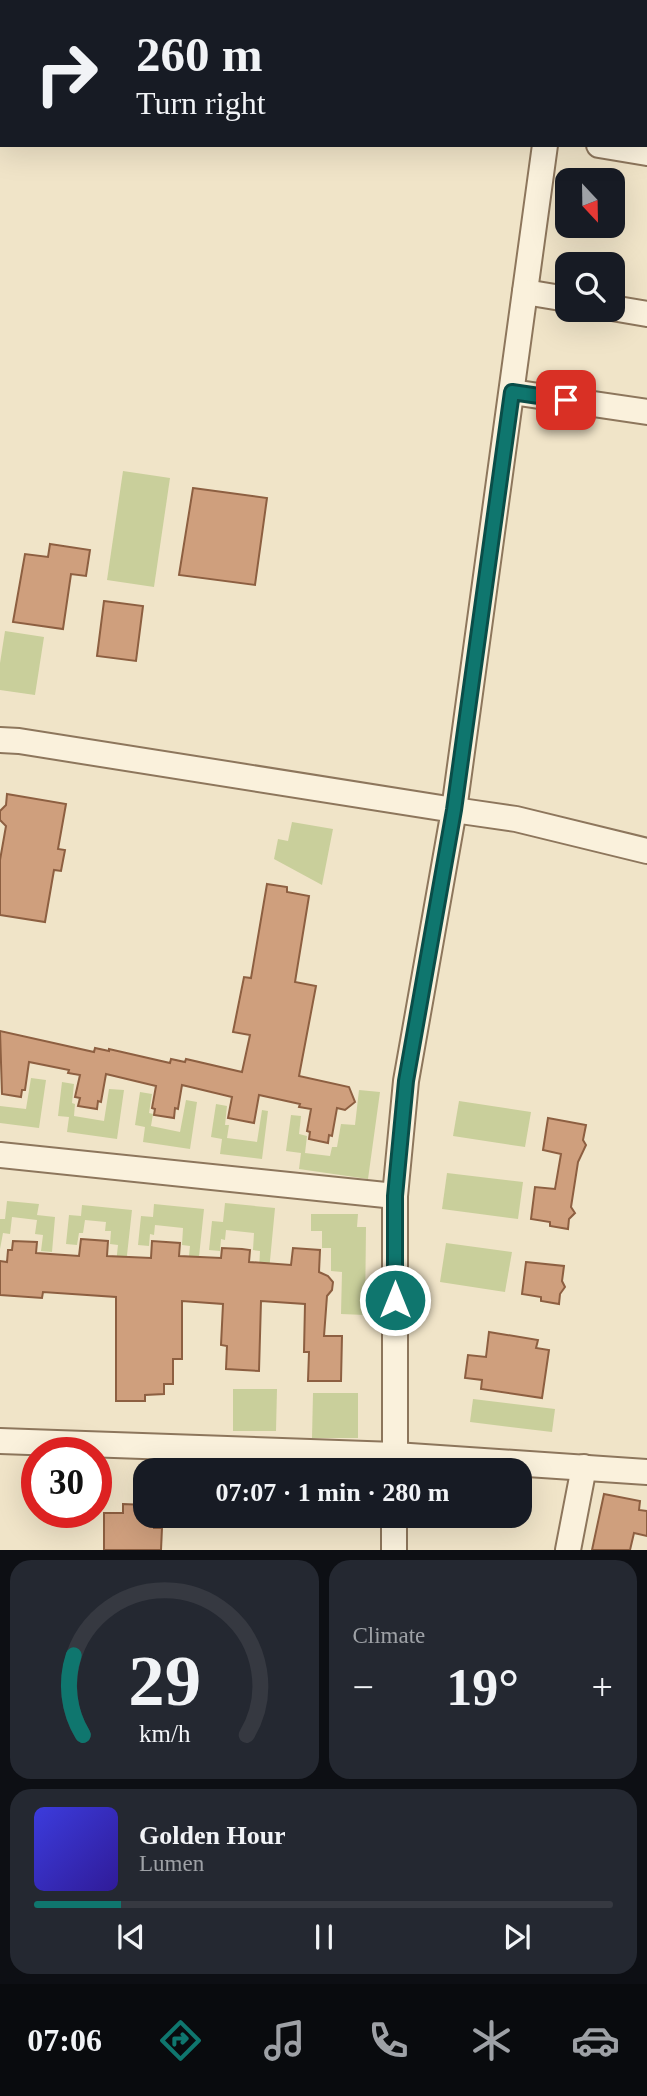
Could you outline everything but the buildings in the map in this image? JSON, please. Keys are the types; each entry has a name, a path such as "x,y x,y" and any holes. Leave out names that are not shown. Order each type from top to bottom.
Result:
{"street":[{"path":"395,1458 395,1196 406,1081 454,810 545,147"},
{"path":"611,147 647,153"},
{"path":"525,292 555,297"},
{"path":"625,310 647,314"},
{"path":"512,392 647,412"},
{"path":"0,740 516,819 647,851"},
{"path":"0,1155 395,1196"},
{"path":"0,1441 320,1458"},
{"path":"532,1466 647,1472"},
{"path":"568,1550 584,1467"},
{"path":"394,1528 394,1550"}],"green space":[{"path":"123,471 170,478 154,587 107,580"},
{"path":"5,631 44,637 35,695 0,690 0,663"},
{"path":"292,822 333,829 322,885 274,859 278,839 288,841"},
{"path":"31,1078 46,1080 39,1128 0,1123 0,1106 26,1109"},
{"path":"62,1082 74,1084 74,1116 104,1121 109,1089 124,1090 117,1139 67,1132 69,1117 58,1116"},
{"path":"359,1090 380,1092 368,1179 299,1169 301,1153 286,1151 291,1115 301,1116 299,1134 307,1136 305,1153 330,1156 332,1147 337,1147 341,1124 355,1125"},
{"path":"140,1092 152,1094 149,1113 153,1114 151,1126 180,1132 186,1100 197,1102 190,1149 143,1142 145,1127 135,1125"},
{"path":"459,1101 531,1112 525,1147 453,1136"},
{"path":"216,1104 227,1106 227,1138 257,1142 262,1110 268,1111 262,1159 220,1154 222,1139 211,1137"},
{"path":"447,1173 523,1182 518,1219 442,1209"},
{"path":"7,1201 39,1204 37,1215 55,1217 52,1252 41,1251 43,1235 35,1234 37,1220 12,1217 10,1234 3,1233 0,1249 0,1219 5,1219"},
{"path":"225,1203 275,1208 269,1271 259,1270 260,1251 253,1250 254,1233 226,1230 225,1240 221,1239 220,1251 209,1250 212,1221 223,1222"},
{"path":"154,1204 204,1209 198,1266 188,1265 190,1246 182,1245 183,1228 155,1225 154,1235 150,1234 149,1246 138,1245 141,1216 153,1217"},
{"path":"82,1205 132,1210 126,1264 116,1263 118,1245 110,1244 111,1231 105,1231 106,1222 85,1220 77,1245 66,1244 69,1215 81,1216"},
{"path":"311,1214 358,1214 357,1227 366,1227 365,1315 341,1314 342,1272 331,1271 331,1248 322,1248 322,1231 311,1231"},
{"path":"446,1243 512,1252 505,1292 440,1282"},
{"path":"233,1389 277,1389 276,1431 233,1431"},
{"path":"313,1393 358,1393 358,1438 312,1438"},
{"path":"473,1399 555,1409 552,1432 470,1422"}],"route":[{"path":"395,1300 395,1196 406,1081 454,810 512,392 566,400"}]}
